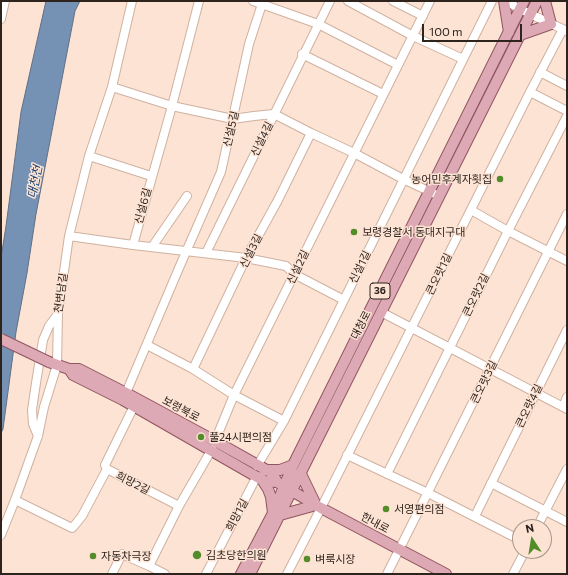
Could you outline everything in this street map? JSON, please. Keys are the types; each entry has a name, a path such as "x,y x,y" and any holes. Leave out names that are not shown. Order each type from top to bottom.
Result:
{"main road":[{"path":"504,1 509,32"},
{"name":"대청로","path":"285,487 301,474 537,1"},
{"path":"520,35 551,24 545,1"},
{"name":"대청로","path":"250,574 277,514 293,465 522,5"},
{"name":"보령북로","path":"1,339 69,369 79,368 126,393 260,473 264,481 285,487"},
{"name":"보령북로","path":"69,369 73,376 213,445"},
{"path":"293,465 280,470 260,473 268,489 277,514 319,507 301,474"},
{"name":"한내로","path":"285,487 319,507 446,574"},
{"name":"대청로","path":"241,574 277,514"}],"street":[{"path":"1,19 5,1"},
{"name":"천변남길","path":"1,535 38,436 53,363 69,236 89,156 112,86 132,1"},
{"name":"신설6길","path":"132,245 172,106 199,1"},
{"name":"신설4길","path":"206,253 302,54 330,1"},
{"path":"348,1 413,36 463,59"},
{"path":"393,1 423,16"},
{"name":"신설2길","path":"213,445 234,395 430,1"},
{"name":"신설1길","path":"260,473 284,421 492,1"},
{"path":"504,1 522,5 530,14 565,30"},
{"path":"259,2 318,24 398,65"},
{"name":"신설5길","path":"126,393 221,172 259,2"},
{"name":"큰오랏1길","path":"287,574 319,507 412,328 540,72 565,30"},
{"path":"302,54 383,94"},
{"path":"540,72 567,86"},
{"path":"112,86 172,106 233,119 274,114 439,196"},
{"path":"530,92 567,111"},
{"name":"큰오랏2길","path":"386,474 567,116"},
{"name":"신설3길","path":"193,369 246,258 278,200 311,133"},
{"path":"89,156 151,176"},
{"path":"152,247 187,196"},
{"path":"471,210 567,261"},
{"name":"큰오랏3길","path":"387,574 567,214"},
{"path":"69,236 186,252 246,258 286,266 294,274 344,300"},
{"path":"381,312 565,408 567,397"},
{"path":"38,436 33,424 32,410 36,383 44,340 49,326 58,314"},
{"name":"큰오랏4길","path":"474,516 567,330"},
{"path":"147,345 193,369 234,395 284,421"},
{"name":"희망2길","path":"134,406 105,465 107,469 179,506"},
{"path":"149,566 179,506 213,445"},
{"path":"347,455 428,493 512,536"},
{"path":"15,500 72,528 82,516 107,469"},
{"path":"541,519 567,469"},
{"name":"희망1길","path":"206,574 260,473"},
{"path":"491,483 567,522"},
{"path":"112,574 122,554 165,574"},
{"path":"514,574 521,559"}],"water":[{"name":"대천천","path":"46,1 80,1 75,11 36,214 16,332 3,429 1,433 1,258 21,112"}],"place":[{"name":"농어민후계자횟집","path":"500,179"},
{"name":"보령경찰서 동대지구대","path":"354,232"},
{"name":"풀24시편의점","path":"201,437"},
{"name":"서영편의점","path":"386,509"},
{"name":"김초당한의원","path":"197,555"},
{"name":"자동차극장","path":"93,556"},
{"name":"벼룩시장","path":"307,559"}]}
